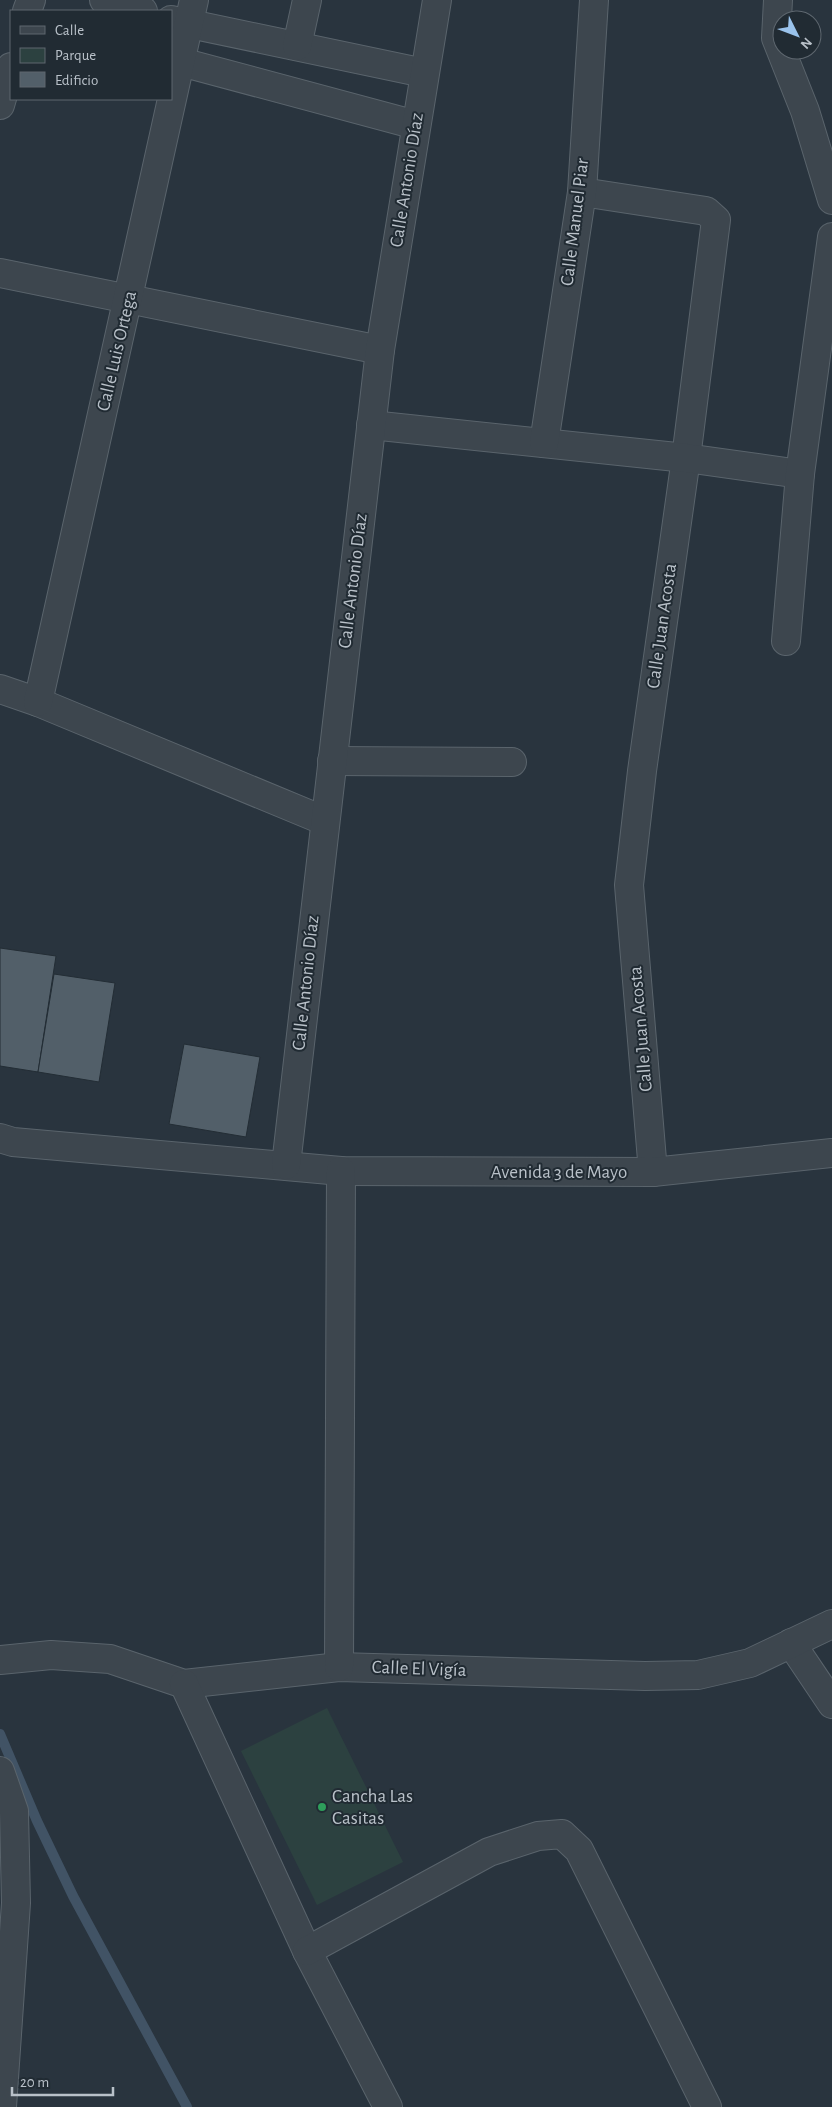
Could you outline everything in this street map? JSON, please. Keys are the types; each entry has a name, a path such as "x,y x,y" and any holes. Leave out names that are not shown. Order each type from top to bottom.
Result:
{"street":[{"path":"104,0 139,10"},
{"path":"297,46 307,0"},
{"name":"Calle Antonio Díaz","path":"286,1165 380,350 437,0"},
{"name":"Calle Manuel Piar","path":"544,443 582,192 594,0"},
{"path":"778,0 776,38 805,111 832,200"},
{"path":"185,15 297,46 424,73"},
{"name":"Calle Luis Ortega","path":"38,702 181,62 185,15"},
{"path":"181,62 416,125"},
{"path":"0,106 10,71"},
{"name":"Calle Juan Acosta","path":"582,192 706,211 716,220 686,458 642,771 629,885 653,1172"},
{"path":"786,641 800,474 832,237"},
{"path":"0,273 380,350"},
{"path":"371,425 686,458 800,474"},
{"path":"0,689 38,702 325,821"},
{"path":"332,761 512,762"},
{"name":"Avenida 3 de Mayo","path":"0,1138 13,1142 341,1171 653,1172 832,1153"},
{"path":"339,1667 341,1171"},
{"name":"Calle El Vigía","path":"0,1660 51,1655 110,1659 184,1684 339,1667 645,1676 698,1675 750,1663 832,1624"},
{"path":"791,1643 832,1704"},
{"path":"184,1684 308,1951 388,2107"},
{"path":"0,1771 14,1811 8,1912 2,2107"},
{"path":"308,1951 489,1852 538,1836 562,1834 578,1850 707,2107"}],"green space":[{"name":"Cancha Las Casitas","path":"327,1708 403,1862 317,1905 241,1751"}],"building":[{"path":"0,948 56,956 38,1072 0,1066"},
{"path":"54,974 115,983 99,1082 38,1072"},
{"path":"184,1044 260,1057 246,1137 169,1124"}],"waterway":[{"path":"0,1734 37,1821 73,1896 187,2107"}],"place":[{"name":"Cancha Las Casitas","path":"322,1807"}]}
